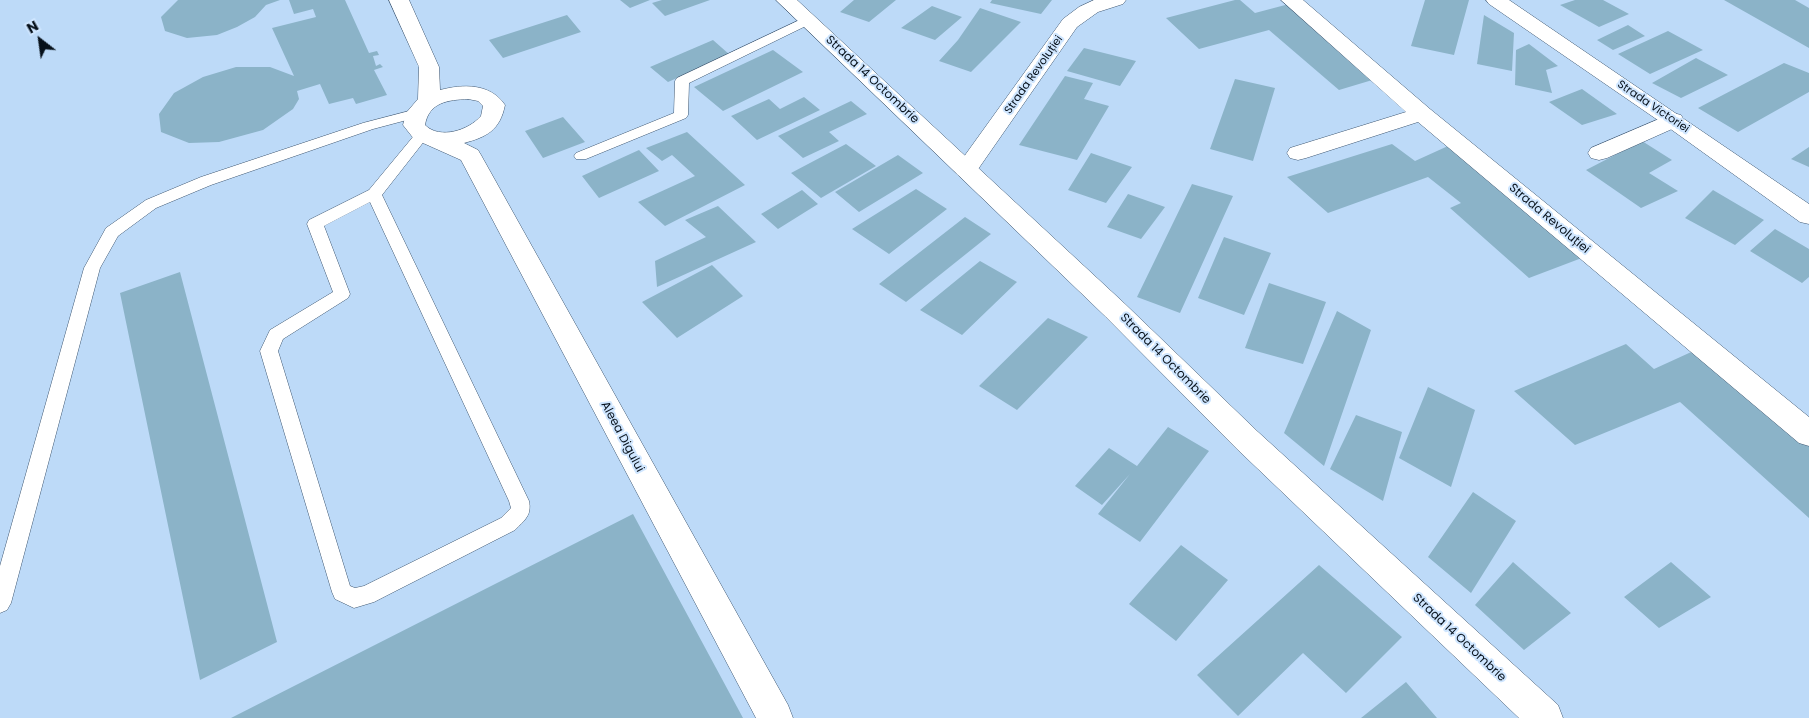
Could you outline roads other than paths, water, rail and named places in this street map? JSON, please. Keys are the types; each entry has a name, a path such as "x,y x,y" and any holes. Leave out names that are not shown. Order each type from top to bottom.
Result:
{"street":[{"path":"400,0 429,68 424,123"},
{"name":"Strada 14 Octombrie","path":"786,0 1115,310 1247,440 1545,718"},
{"name":"Strada Revoluției","path":"966,170 1070,23 1082,12 1116,0"},
{"name":"Strada Revoluției","path":"1291,0 1422,114 1809,434"},
{"name":"Strada Victoriei","path":"1496,0 1674,120 1809,216"},
{"path":"424,123 470,156 492,117 494,105 485,96 468,92 429,68"},
{"path":"424,123 448,94 468,92"},
{"path":"1298,153 1422,114"},
{"path":"424,123 460,137 480,129 492,117"},
{"path":"1599,153 1674,120"},
{"name":"Aleea Digului","path":"470,156 775,718"}],"lane":[{"path":"581,156 681,115 682,81 808,20"},
{"path":"0,603 92,268 112,232 151,204 206,181 368,126 424,123"},
{"path":"374,194 519,501 521,511 508,524 367,594 354,598 342,592 268,351 276,335 342,294 315,224 374,194 424,123"}]}
